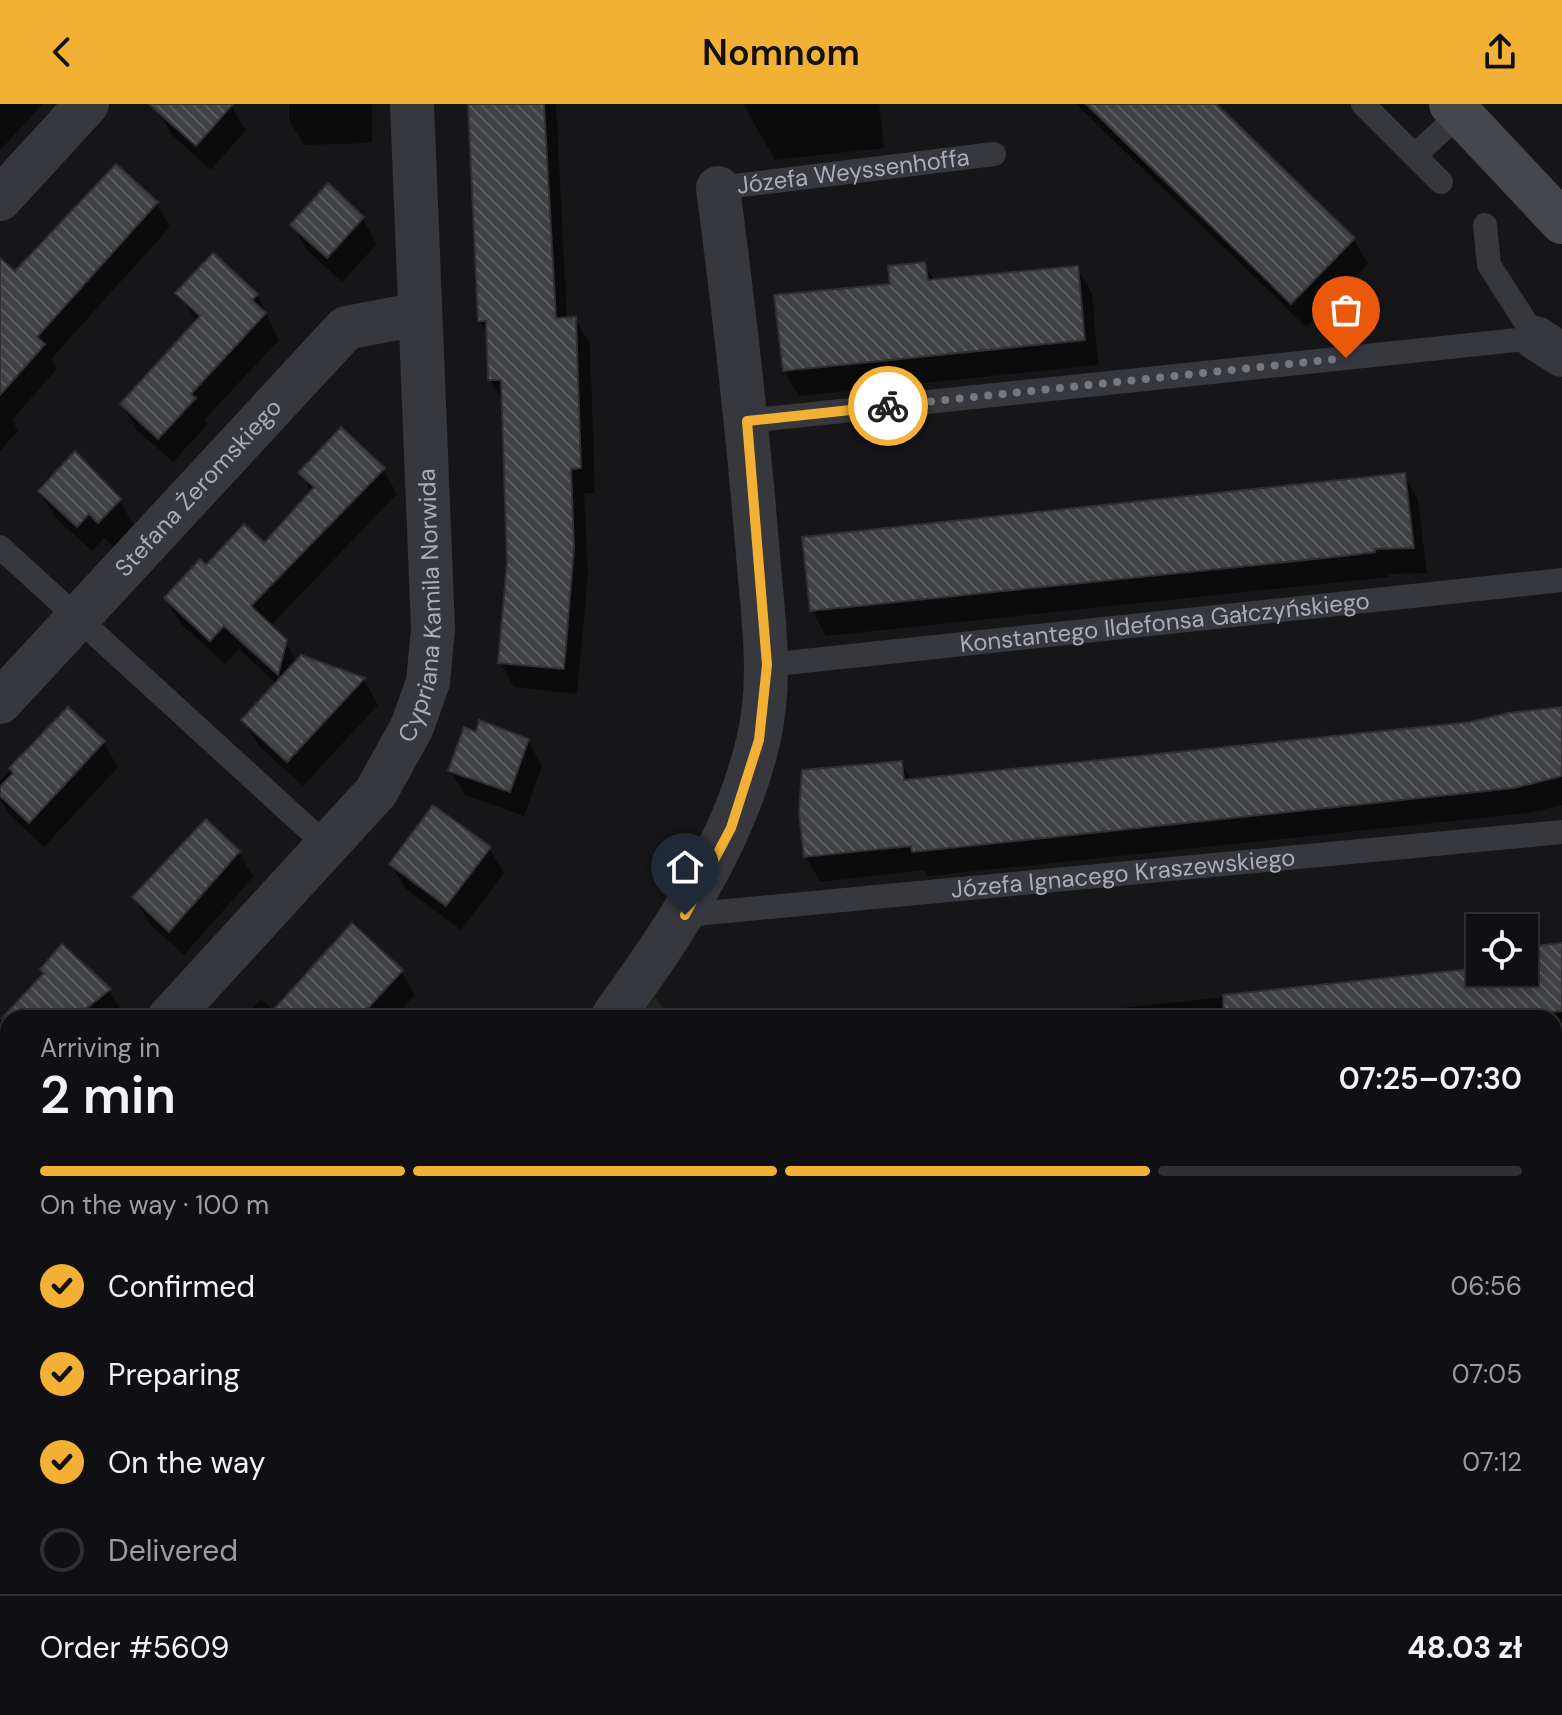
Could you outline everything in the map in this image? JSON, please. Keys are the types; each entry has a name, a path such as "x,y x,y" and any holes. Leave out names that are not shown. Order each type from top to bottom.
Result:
{"street":[{"path":"0,199 87,104"},
{"name":"Cypriana Kamila Norwida","path":"176,1010 376,792 412,727 428,682 433,629 412,104"},
{"path":"1455,109 1562,222"},
{"name":"Józefa Weyssenhoffa","path":"618,1010 685,915 736,813 759,740 767,665 747,421 718,188"},
{"name":"Stefana Żeromskiego","path":"0,702 346,328 419,314"}],"lane":[{"path":"1363,104 1441,182"},
{"path":"1415,155 1455,109"},
{"name":"Józefa Weyssenhoffa","path":"718,188 994,154"},
{"path":"1485,225 1489,265 1549,347"},
{"path":"747,421 1549,347"},
{"path":"0,547 326,845"},
{"name":"Konstantego Ildefonsa Gałczyńskiego","path":"767,665 1562,580"},
{"name":"Józefa Ignacego Kraszewskiego","path":"685,915 1562,832"}],"green space":[{"path":"655,997 663,1010 645,1010"}],"building":[{"path":"149,104 233,104 196,146"},
{"path":"468,104 544,104 556,318 576,317 581,468 571,469 574,548 564,669 498,663 507,563 501,380 488,380 486,321 478,321"},
{"path":"1086,104 1216,104 1355,238 1291,304"},
{"path":"116,164 158,202 37,337 45,344 0,395 0,258 15,271"},
{"path":"328,183 364,217 327,258 290,225"},
{"path":"213,253 258,294 252,300 266,313 191,394 196,398 158,439 120,404 200,316 175,293"},
{"path":"925,262 928,280 1078,266 1085,340 783,371 774,295 890,284 888,266"},
{"path":"341,427 385,468 251,606 287,640 278,675 224,626 210,641 164,598 200,559 206,565 244,524 264,543 314,487 298,473"},
{"path":"75,451 121,499 98,523 89,514 77,527 38,491"},
{"path":"1405,473 1414,548 1375,549 1375,552 1344,556 810,611 802,537"},
{"path":"301,655 365,678 287,762 241,720"},
{"path":"68,707 105,741 29,823 0,796 0,787 13,773 9,768"},
{"path":"1562,707 1562,776 1514,788 912,852 911,846 804,857 799,813 802,770 902,761 904,780 1470,722 1508,713"},
{"path":"479,720 529,739 510,792 448,771 464,727 476,732"},
{"path":"433,805 491,847 446,906 389,864"},
{"path":"206,819 240,851 169,932 132,897"},
{"path":"352,923 403,970 366,1010 273,1010"},
{"path":"1562,943 1562,1010 1224,1010 1223,995 1466,969 1466,986 1538,986 1538,946"},
{"path":"62,944 111,989 84,1010 9,1010 44,973 40,969"}],"way so far":[{"path":"888,406 1346,358"}],"route":[{"path":"685,915 731,828 759,740 767,665 747,421 888,406"}]}
